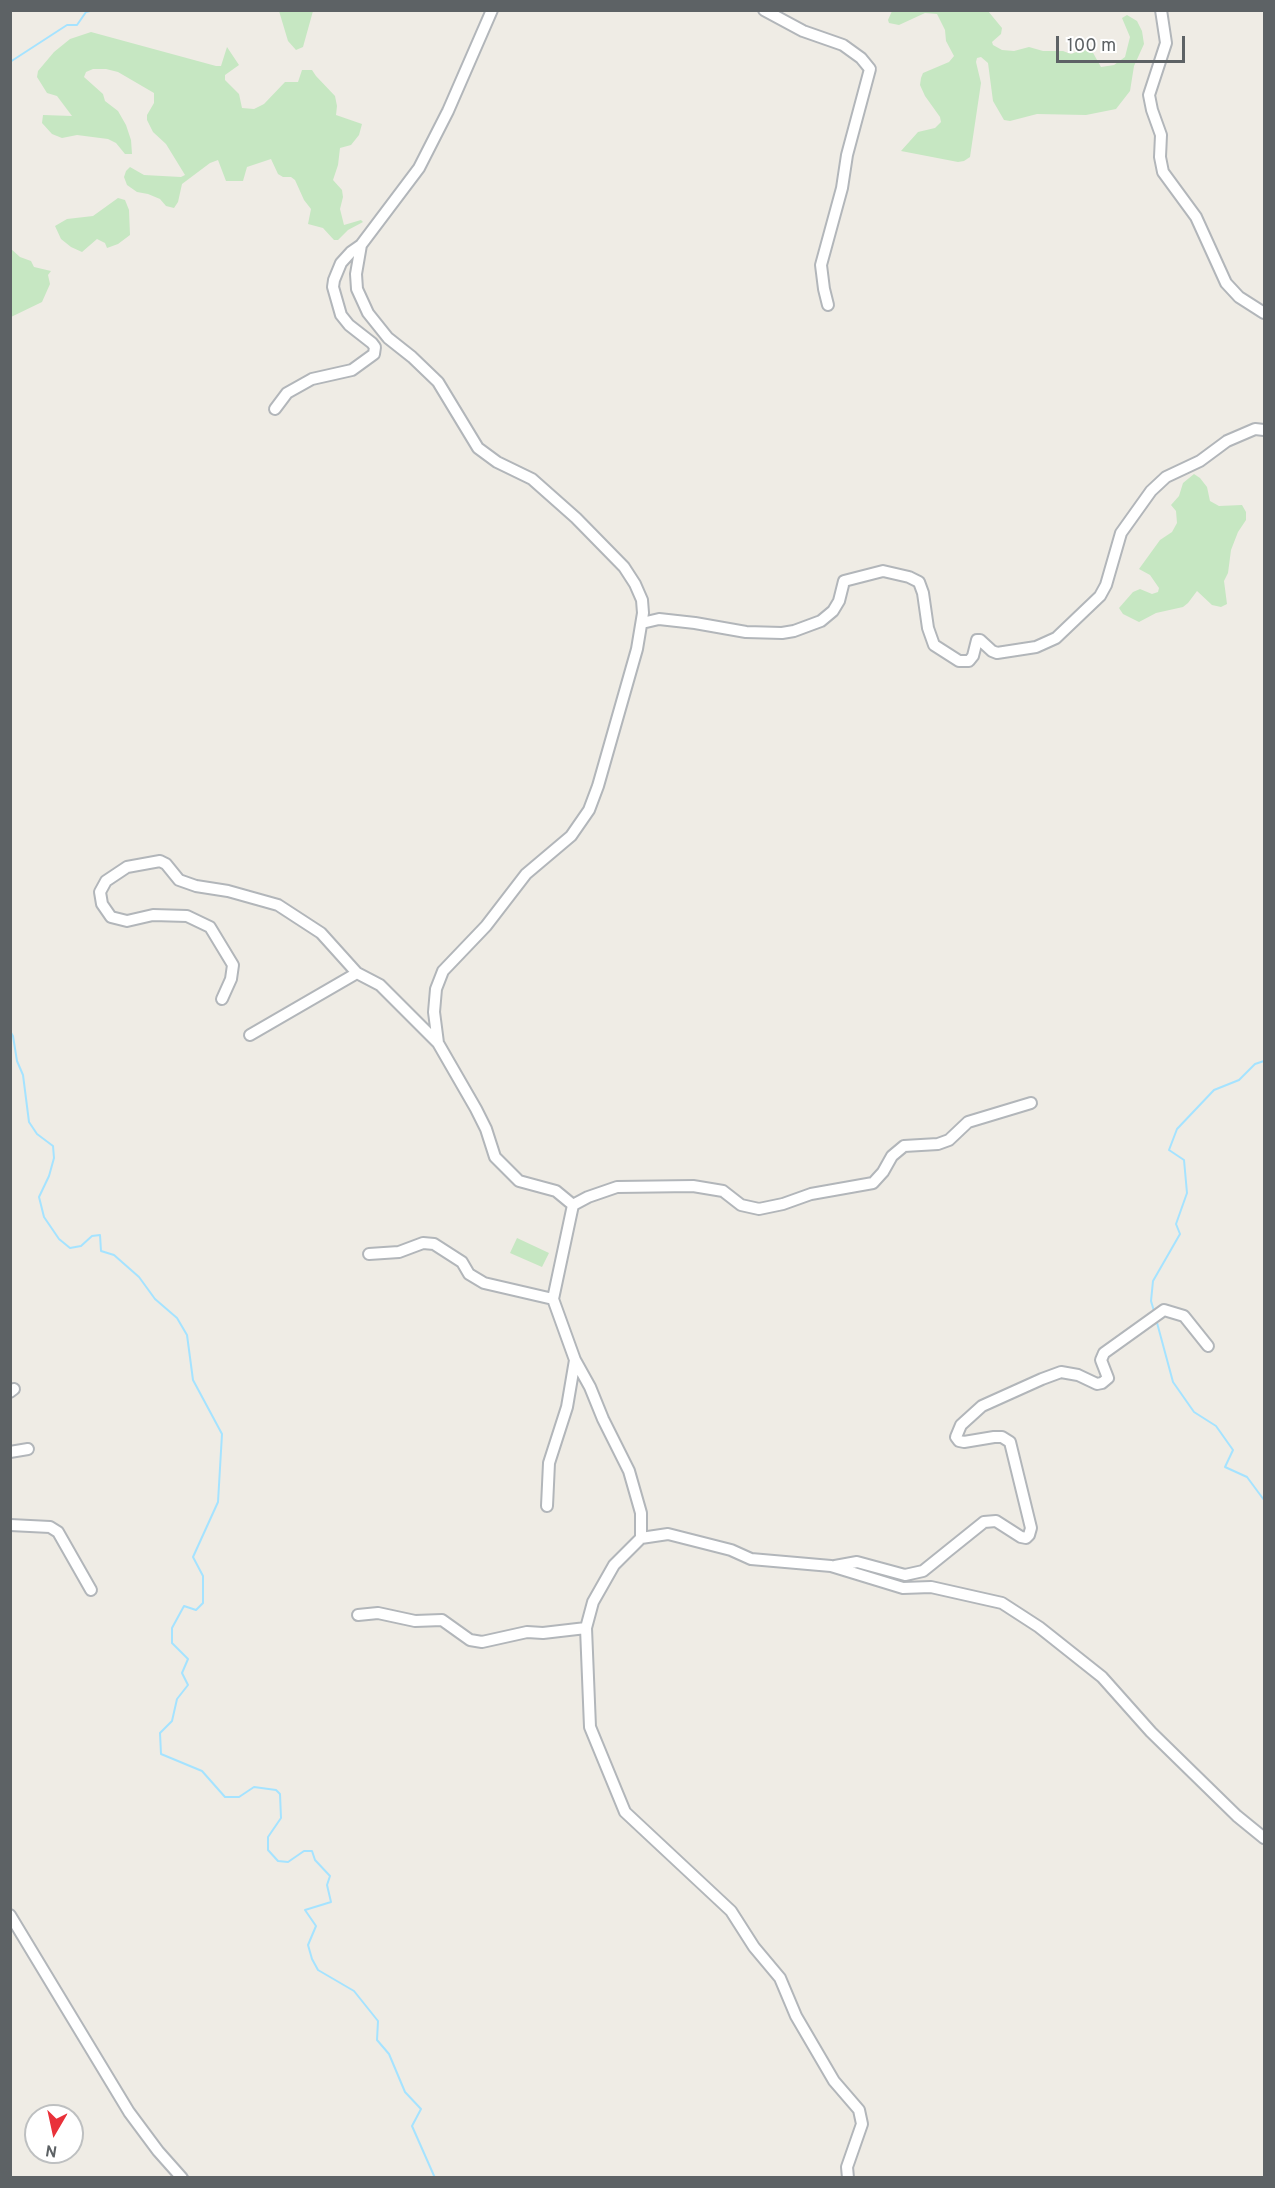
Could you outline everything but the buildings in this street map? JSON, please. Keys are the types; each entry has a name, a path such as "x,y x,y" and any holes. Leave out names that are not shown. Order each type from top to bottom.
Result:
{"street":[{"path":"275,409 287,393 312,379 352,370 374,354 375,347 372,343 341,315 333,287 334,280 341,263 361,245 419,168 448,111 492,10"},
{"path":"764,10 803,32 843,45 861,58 870,69 821,265 828,305"},
{"path":"1161,10 1166,43 1149,95 1161,135 1160,156 1163,172 1196,217 1226,283 1239,297 1264,313"},
{"path":"361,245 355,281 373,321 388,338 438,382 478,448 497,462 532,479 576,518 624,567 642,600 642,623 637,649 589,810 571,836 526,874 486,926 443,970 436,989 434,1012 438,1043"},
{"path":"642,623 659,619 746,632 794,631 821,621 833,611 839,601 844,581 883,571 909,577 919,582 923,593 928,628 934,645 959,661 969,662 977,640 997,652 1036,647 1056,638 1100,596 1106,585 1121,533 1151,491 1166,477 1200,461 1227,441 1255,429 1264,430"},
{"path":"222,999 231,979 232,965 210,927 187,916 153,915 127,921 111,917 102,904 100,892 106,881 127,867 160,861 166,864 179,880 278,905 321,933 357,974 380,985 438,1043 486,1129 495,1157 519,1181 556,1191 573,1205"},
{"path":"250,1035 357,974"},
{"path":"641,1538 641,1513 629,1471 575,1360 553,1299 573,1205 617,1187 693,1186 723,1191 741,1204 759,1209 783,1204 812,1194 873,1183 883,1172 892,1156 904,1146 938,1144 950,1140 968,1122 1031,1103"},
{"path":"369,1254 399,1252 423,1243 434,1244 462,1262 469,1274 484,1283 553,1299"},
{"path":"848,2178 847,2167 862,2124 859,2110 834,2081 796,2016 780,1978 754,1947 731,1911 625,1812 590,1727 586,1628 594,1602 614,1565 641,1538 668,1534 731,1550 751,1559 831,1566 857,1563 905,1575 923,1571 984,1522 996,1521 1026,1538 1031,1528 1010,1442 1002,1437 959,1441 956,1437 961,1425 982,1406 1061,1372 1078,1375 1097,1384 1102,1383 1108,1378 1101,1360 1104,1353 1164,1310 1184,1316 1208,1346"},
{"path":"547,1506 549,1463 567,1407 575,1360"},
{"path":"10,1452 28,1449"},
{"path":"10,1525 50,1527 58,1532 91,1590"},
{"path":"831,1566 903,1588 931,1587 1006,1606 1039,1627 1102,1677 1151,1732 1237,1816 1264,1838"},
{"path":"357,1615 378,1613 415,1621 442,1620 470,1640 482,1642 527,1632 543,1633 586,1628"},
{"path":"10,1915 129,2112 158,2151 182,2178"}],"green space":[{"path":"279,11 313,11 303,47 296,50 288,41"},
{"path":"892,11 988,11 1002,28 1001,34 992,42 1002,50 1014,51 1029,47 1071,54 1082,50 1092,51 1101,67 1114,65 1125,57 1130,37 1122,18 1127,15 1137,21 1142,31 1144,44 1134,66 1130,91 1116,109 1086,115 1037,114 1010,121 1004,120 993,101 988,63 981,57 977,58 981,83 970,157 958,162 901,151 918,132 935,128 941,122 920,85 921,78 923,73 949,62 954,56 937,14 925,13 899,25 889,23"},
{"path":"91,32 216,66 221,66 227,47 239,65 225,75 225,80 239,94 242,108 254,109 264,104 285,82 298,82 302,70 312,70 335,96 336,115 362,124 359,135 351,145 340,148 333,180 342,190 340,209 344,225 361,220 363,222 348,230 338,240 334,240 323,228 308,224 311,209 295,180 278,174 271,159 247,167 243,181 226,181 218,160 210,163 182,184 178,202 174,208 166,206 160,199 137,192 127,185 124,177 130,167 144,175 181,177 185,175 166,144 153,132 147,120 147,115 154,103 154,93 118,72 93,69 86,72 84,77 103,94 105,101 118,111 131,140 132,154 125,154 116,143 108,139 77,135 62,138 52,134 42,123 43,115 72,116 57,96 47,93 37,77 38,71 54,52 70,39"},
{"path":"118,198 125,200 129,210 130,235 118,244 107,248 105,243 97,239 82,252 61,239 55,226 67,219 93,216"},
{"path":"10,248 20,257 31,261 34,267 51,271 48,275 50,284 42,302 11,317"},
{"path":"1194,474 1207,487 1210,501 1219,506 1242,505 1246,512 1246,520 1231,550 1228,573 1224,581 1227,604 1221,607 1212,605 1197,591 1183,607 1156,613 1139,622 1123,614 1119,608 1133,592 1140,589 1152,594 1158,592 1159,588 1150,575 1139,569 1160,540 1172,532 1177,523 1176,511 1171,505 1179,496 1183,483"},
{"path":"517,1238 549,1253 542,1267 510,1253"}],"waterway":[{"path":"10,62 67,25 77,25 86,12 94,10"},
{"path":"10,1031 23,1075 29,1122 37,1134 53,1146 54,1158 39,1197 44,1217 59,1239 70,1248 81,1246 92,1236 100,1235 101,1251 114,1255 139,1277 155,1299 177,1318 187,1335 193,1380 222,1434 218,1502 193,1557 203,1576 203,1603 196,1610 184,1606 172,1628 172,1643 188,1659 182,1673 188,1685 177,1699 172,1721 160,1733 161,1754 202,1771 225,1797 239,1797 254,1787 276,1790 280,1794 281,1818 268,1837 268,1850 278,1861 288,1862 304,1851 312,1851 315,1860 330,1876 327,1885 331,1902 305,1910 316,1926 308,1945 312,1959 318,1970 354,1991 378,2021 377,2040 389,2054 405,2092 421,2109 412,2126 435,2178"},
{"path":"1154,1311 1151,1301 1153,1281 1180,1234 1176,1224 1187,1193 1184,1160 1169,1150 1177,1129 1214,1090 1239,1080 1255,1064 1264,1061"},
{"path":"1156,1319 1173,1382 1194,1412 1216,1426 1233,1450 1225,1467 1247,1477 1264,1500"}]}
